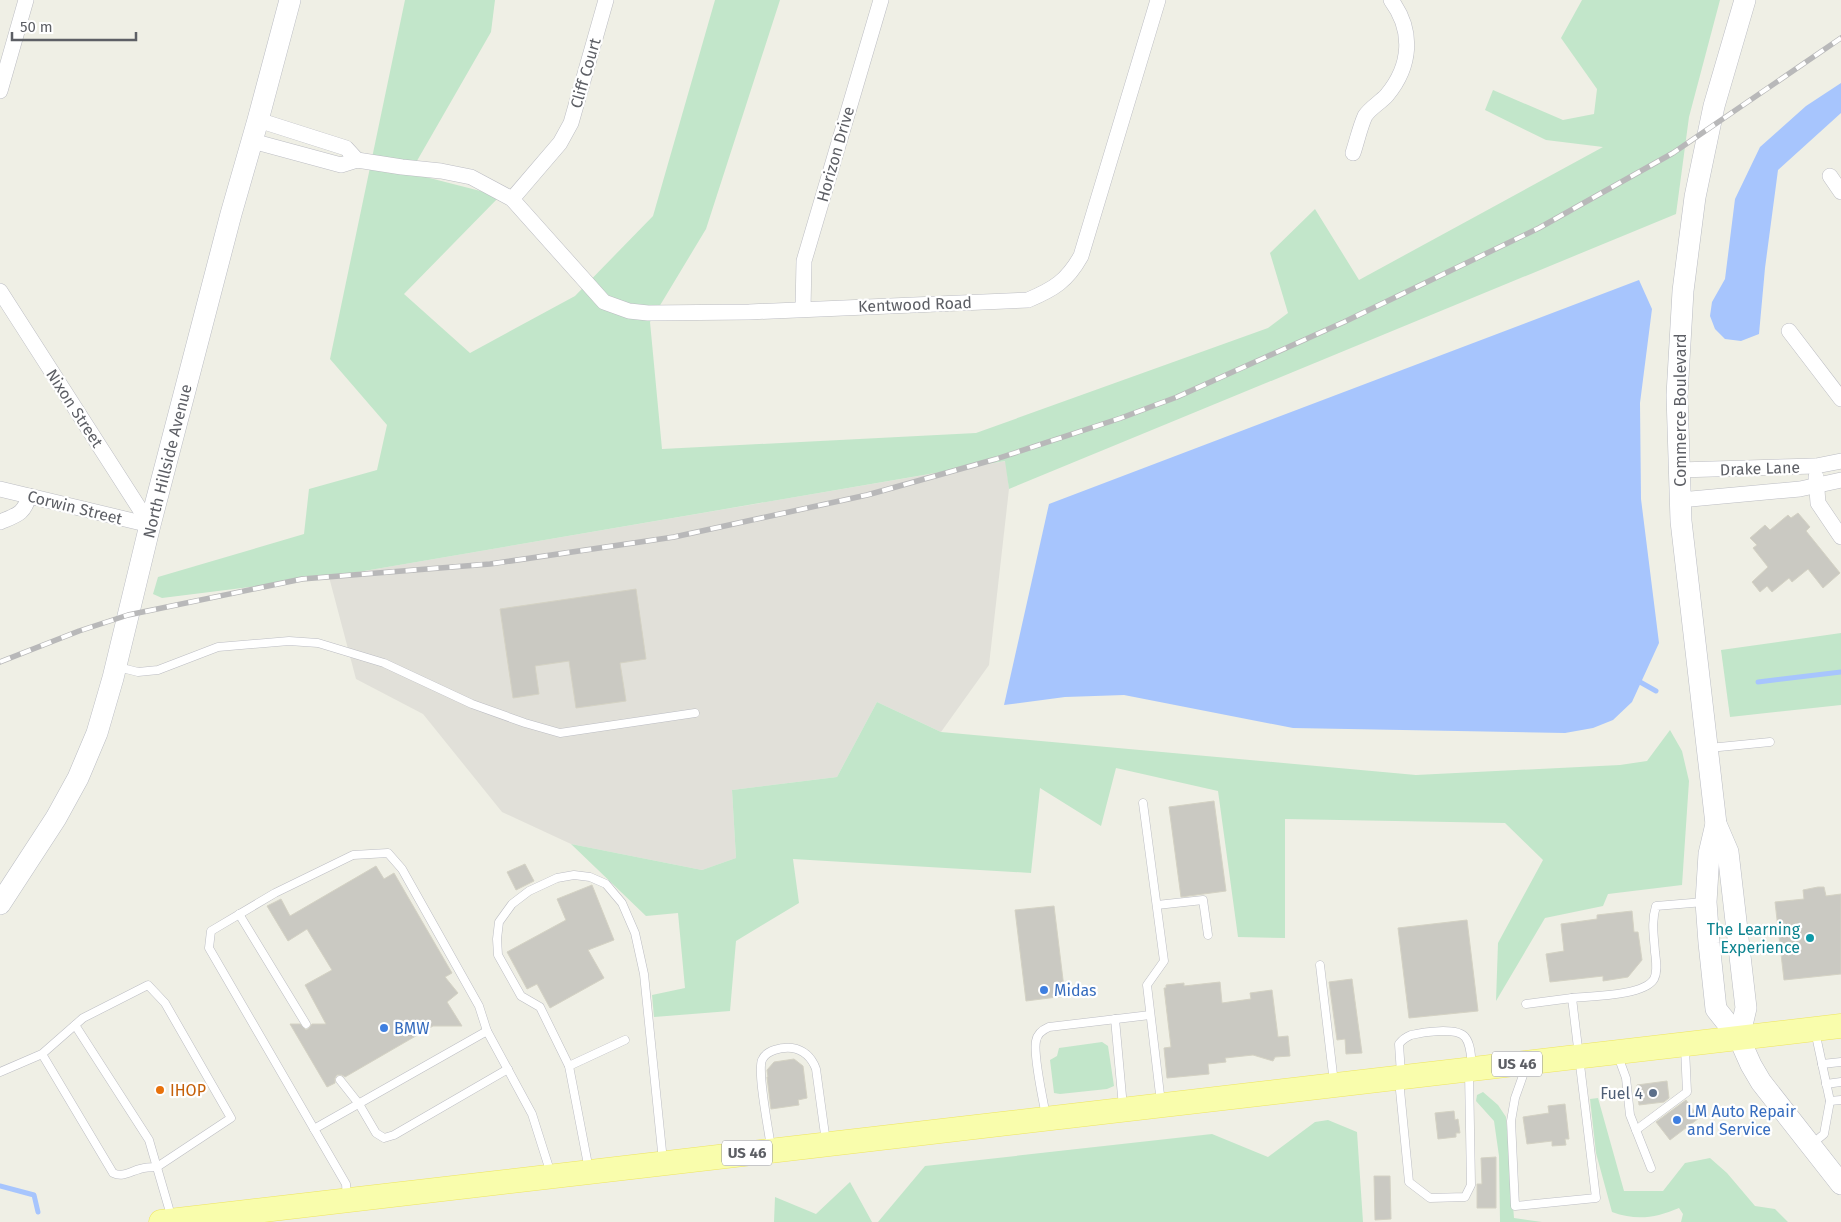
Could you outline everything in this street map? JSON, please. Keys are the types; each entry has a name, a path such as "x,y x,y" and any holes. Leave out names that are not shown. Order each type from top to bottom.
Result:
{"main road":[{"name":"North Hillside Avenue","path":"0,904 56,818 78,778 97,733 116,667 150,525 230,214 258,120 290,0"},
{"name":"Commerce Boulevard","path":"1739,1038 1746,1008 1728,852 1716,824 1688,590 1680,500 1677,395 1683,291 1695,197 1714,106 1745,0"},
{"name":"Commerce Boulevard","path":"1716,824 1709,854 1706,902 1708,943 1716,1009 1739,1038"},
{"name":"US 46","path":"167,1221 1841,1026"},
{"path":"1739,1038 1761,1082 1841,1184"}],"street":[{"path":"0,91 26,0"},
{"name":"Cliff Court","path":"512,199 560,143 571,123 606,0"},
{"name":"Horizon Drive","path":"803,309 804,261 881,0"},
{"name":"Kentwood Road","path":"252,141 341,165 357,160 441,171 471,177 512,199 604,302 629,311 648,314 1028,300 1048,292 1062,282 1072,272 1081,256 1158,0"},
{"path":"1352,153 1366,115 1386,96 1400,78 1406,56 1406,35 1399,12 1391,0"},
{"name":"Kentwood Road","path":"258,120 346,148 357,160"},
{"path":"1830,176 1841,192"},
{"name":"Nixon Street","path":"0,290 150,525"},
{"path":"1789,330 1841,399"},
{"name":"Drake Lane","path":"1679,470 1816,466 1841,461"},
{"path":"1816,466 1818,503 1841,537"},
{"name":"Drake Lane","path":"1680,500 1816,486 1841,480"},
{"name":"Corwin Street","path":"0,489 150,525"},
{"path":"0,522 23,511 29,496"}],"lane":[{"path":"116,667 138,672 158,670 218,648 290,641 318,643 384,663 472,704 524,723 560,733 695,713"},
{"path":"1707,749 1770,742"},
{"path":"1144,803 1164,961 1147,985 1161,1105"},
{"path":"347,1200 346,1184 209,948 211,931 275,893 353,855 388,853 402,869 479,1006 487,1031 532,1114 551,1175"},
{"path":"589,1171 568,1066 540,1006 521,996 498,954 497,939 500,922 512,904 529,891 558,878 574,875 590,877 606,884 622,903 634,933 644,974 664,1162"},
{"path":"1157,905 1203,900 1208,935"},
{"path":"1526,1004 1633,991 1646,987 1651,983 1656,972 1652,918 1656,906 1706,902"},
{"path":"239,914 306,1024"},
{"path":"1320,965 1334,1085"},
{"path":"0,1072 42,1054 83,1018 148,985 165,1003 231,1118 157,1167 144,1168 122,1175 113,1173 42,1054"},
{"path":"1527,1062 1514,1104 1511,1122 1515,1206 1596,1198 1572,998"},
{"path":"1046,1118 1036,1055 1035,1043 1038,1035 1049,1027 1150,1016"},
{"path":"1114,1019 1123,1109"},
{"path":"75,1026 149,1140 157,1167 167,1221"},
{"path":"1811,1145 1824,1134 1830,1101 1815,1029"},
{"path":"1453,1030 1461,1033 1466,1038 1469,1046 1470,1069 1471,1185 1465,1197 1430,1198 1409,1182 1400,1077 1398,1044 1404,1038 1411,1035 1453,1030"},
{"path":"314,1129 487,1031"},
{"path":"568,1066 625,1040"},
{"path":"1636,1130 1688,1092 1684,1044"},
{"path":"771,1151 761,1077 762,1060 768,1052 785,1048 800,1050 813,1060 826,1144"},
{"path":"1616,1052 1626,1078 1630,1115 1651,1168"},
{"path":"1822,1064 1841,1062"},
{"path":"340,1080 359,1104 378,1136 388,1138 508,1070"},
{"path":"1826,1084 1841,1082"},
{"path":"1830,1101 1841,1100"}],"shaded area":[{"path":"1006,461 1009,489 989,665 941,732 877,702 837,777 732,790 736,858 702,870 571,844 502,812 423,714 356,679 329,577"}],"green space":[{"path":"405,0 495,0 491,32 410,173 500,196 404,294 470,353 575,296 653,216 715,0 780,0 706,229 650,322 662,449 976,433 1268,328 1288,313 1270,253 1315,209 1359,280 1603,147 1546,140 1485,110 1493,90 1563,120 1594,114 1597,89 1561,38 1582,0 1720,0 1689,117 1676,214 1009,489 1005,461 329,577 162,598 153,594 158,577 304,534 309,489 377,470 387,425 330,359"},
{"path":"1841,633 1841,705 1730,717 1721,650"},
{"path":"877,702 941,732 1416,775 1620,765 1647,761 1670,730 1682,751 1689,781 1682,885 1608,894 1603,906 1545,918 1496,1001 1498,943 1543,860 1505,823 1285,819 1285,938 1238,937 1218,791 1116,768 1101,826 1040,788 1031,873 793,859 799,903 736,941 730,1011 654,1017 652,995 685,988 678,913 646,916 571,844 702,870 736,858 732,790 837,777"},
{"path":"1102,1042 1108,1046 1114,1086 1107,1089 1054,1093 1050,1060 1057,1056 1059,1048"},
{"path":"1483,1092 1498,1105 1506,1117 1514,1218 1542,1222 1500,1222 1499,1156 1494,1121 1476,1101 1477,1095"},
{"path":"1598,1098 1624,1191 1663,1191 1685,1163 1710,1158 1727,1173 1755,1206 1775,1209 1788,1222 1681,1222 1683,1214 1679,1208 1646,1217 1630,1217 1612,1212 1596,1153 1590,1099"},
{"path":"1328,1120 1357,1132 1363,1222 878,1222 925,1166 1212,1134 1268,1157 1315,1122"},
{"path":"850,1182 872,1222 774,1222 775,1197 816,1214"}],"water":[{"path":"1841,83 1841,113 1778,170 1765,268 1759,334 1741,341 1725,339 1715,329 1710,316 1712,302 1725,279 1735,199 1760,147 1806,106"},
{"path":"1639,280 1652,309 1640,403 1641,499 1659,643 1632,702 1613,720 1593,728 1565,733 1293,728 1124,695 1065,697 1004,705 1049,504"}],"building":[{"path":"1798,513 1810,527 1806,531 1840,573 1823,588 1808,569 1792,582 1789,578 1772,592 1767,586 1760,592 1752,582 1768,567 1753,548 1757,545 1750,538 1765,525 1770,530 1788,515 1791,518"},
{"path":"636,589 646,659 620,663 626,701 576,708 569,661 535,666 539,694 513,698 500,609"},
{"path":"1214,801 1226,891 1181,897 1169,807"},
{"path":"525,864 534,881 516,890 507,872"},
{"path":"376,866 384,879 394,873 452,973 445,977 458,993 447,1002 462,1026 433,1026 345,1077 337,1075 335,1083 327,1087 290,1024 300,1024 306,1030 312,1024 326,1024 305,985 332,970 307,929 288,941 267,906 281,899 290,916"},
{"path":"592,885 614,940 588,950 604,978 550,1008 537,984 527,989 507,952 566,920 557,899"},
{"name":"The Learning Experience","path":"1824,887 1826,896 1841,894 1841,974 1784,980 1775,902 1804,899 1803,890"},
{"path":"1054,906 1065,996 1026,1001 1015,910"},
{"path":"1632,911 1634,932 1638,932 1642,960 1628,977 1603,981 1603,976 1550,982 1546,954 1564,951 1561,924 1597,919 1597,915"},
{"path":"1467,920 1478,1011 1409,1018 1398,928"},
{"path":"1352,979 1362,1053 1346,1054 1345,1039 1337,1040 1329,982"},
{"path":"1220,982 1222,1003 1251,999 1250,993 1272,990 1278,1037 1288,1036 1290,1056 1275,1057 1273,1061 1253,1055 1225,1058 1226,1062 1208,1064 1209,1074 1167,1078 1164,1048 1171,1047 1164,988 1166,988 1166,985 1184,983 1184,986"},
{"path":"794,1059 803,1066 807,1098 798,1100 799,1105 771,1109 767,1070 774,1062"},
{"name":"Fuel 4","path":"1667,1081 1669,1098 1664,1102 1639,1105 1637,1085"},
{"name":"LM Auto Repair and Service","path":"1686,1100 1699,1118 1670,1140 1656,1122"},
{"path":"1565,1104 1569,1139 1565,1139 1566,1145 1552,1146 1552,1141 1527,1144 1523,1117 1549,1113 1548,1106"},
{"path":"1454,1111 1455,1120 1458,1119 1460,1133 1456,1133 1456,1137 1438,1139 1435,1113"},
{"path":"1496,1157 1496,1208 1477,1208 1477,1184 1482,1184 1481,1158"},
{"path":"1374,1176 1390,1176 1391,1219 1375,1220"}],"waterway":[{"path":"1758,682 1841,672"},
{"path":"1640,682 1656,691"},
{"path":"0,1186 34,1195 38,1212"}],"railway":[{"path":"0,662 79,631 128,615 302,579 490,564 674,537 867,495 996,459 1121,418 1177,397 1344,322 1539,228 1673,153 1841,38"}],"place":[{"name":"The Learning Experience","path":"1810,938"},
{"name":"Midas","path":"1044,990"},
{"name":"BMW","path":"384,1028"},
{"name":"IHOP","path":"160,1090"},
{"name":"Fuel 4","path":"1653,1093"},
{"name":"LM Auto Repair and Service","path":"1677,1120"}]}
